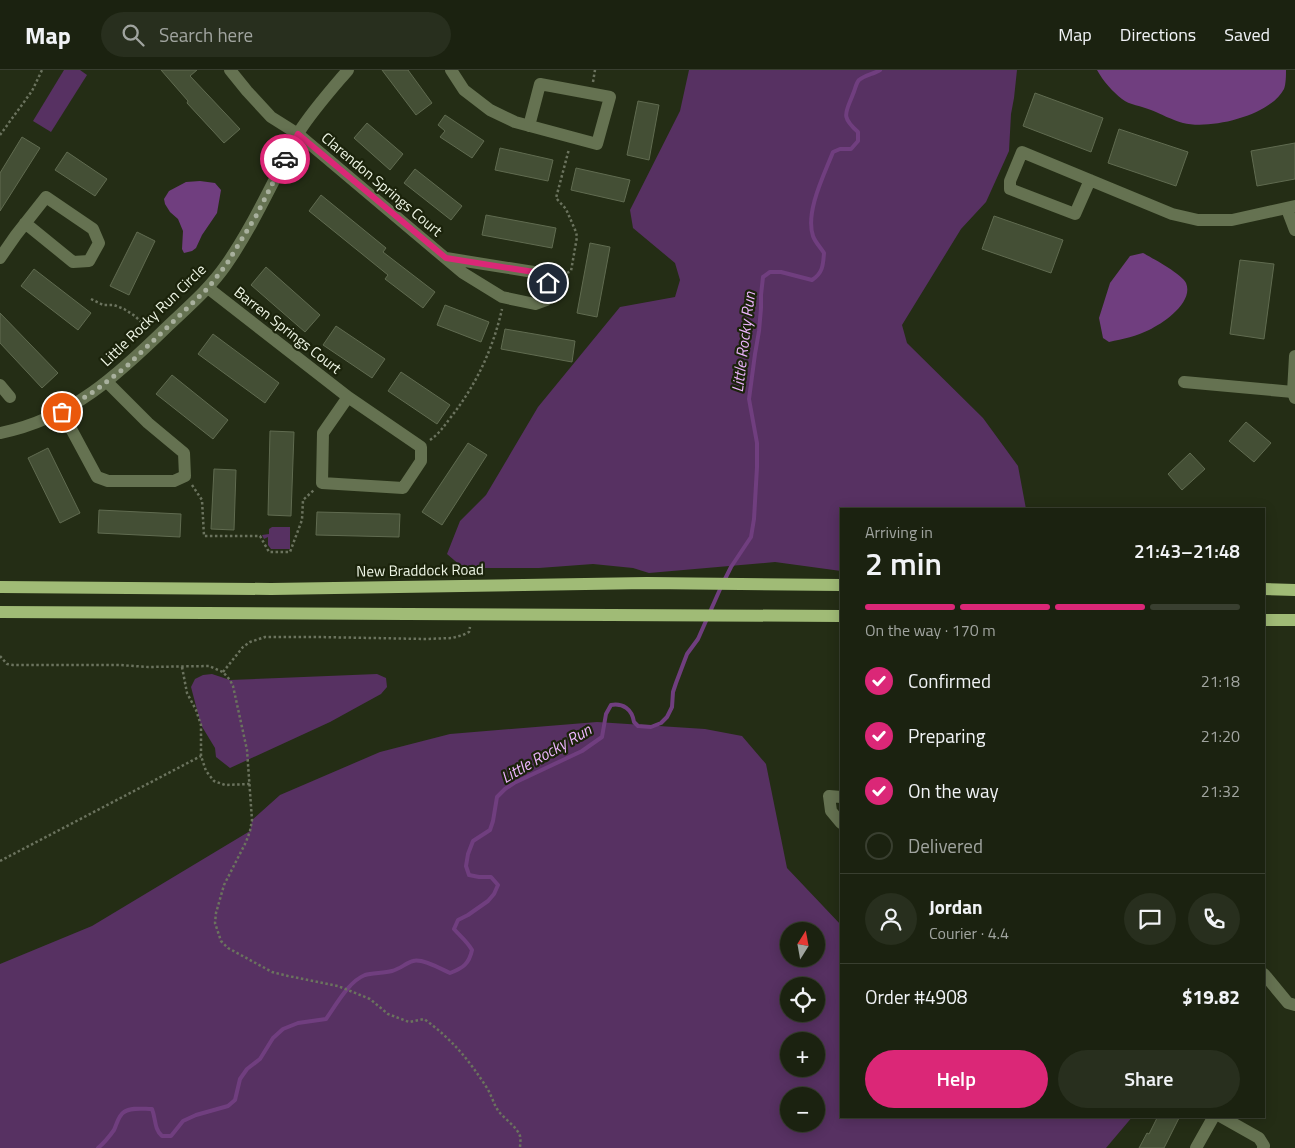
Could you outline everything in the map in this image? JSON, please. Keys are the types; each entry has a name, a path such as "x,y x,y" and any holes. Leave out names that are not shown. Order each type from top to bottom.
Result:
{"main road":[{"name":"New Braddock Road","path":"0,587 271,589 647,583 840,585"},
{"path":"1265,589 1295,590"},
{"path":"0,612 840,616"},
{"path":"1265,620 1295,620"}],"street":[{"name":"Clarendon Springs Court","path":"230,70 271,117 298,134 463,273 504,298 535,304 546,300 548,283 540,273 446,258"},
{"name":"Little Rocky Run Circle","path":"0,433 10,432 62,412 106,382 127,366 208,288 226,265 256,216 298,134 332,88 348,70"},
{"path":"451,70 464,90 490,110 515,122 529,126 573,137 597,144 610,97 540,84 529,126"},
{"path":"1090,180 1075,214 1010,189 1010,182 1022,152 1090,180 1172,214 1198,220 1232,220 1291,207 1295,230"},
{"path":"0,258 25,223 46,197 93,228 99,243 88,261 73,262 25,223"},
{"name":"Barren Springs Court","path":"208,288 348,397 421,447"},
{"path":"1184,382 1294,396 1295,356"},
{"path":"62,412 97,477 108,481 174,480 185,476 184,453 148,423 106,382"},
{"path":"0,386 10,397"},
{"path":"348,397 323,433 322,482 403,488 421,461 421,447"},
{"path":"840,796 829,796 831,811 840,821"},
{"path":"1265,975 1288,1003 1295,1004"},
{"path":"1196,1148 1213,1118"},
{"path":"1224,1118 1259,1138 1264,1146 1263,1148"}],"path":[{"path":"0,135 32,91 42,70"},
{"path":"548,283 570,271 577,237 566,209 556,198 573,137"},
{"path":"421,447 437,436 469,392 486,359 504,298"},
{"path":"91,299 103,305 114,305 124,308 135,316 156,338"},
{"path":"185,476 202,500 204,536 260,536 268,552 290,552 302,520 303,500 322,482"},
{"path":"223,672 243,647 250,642 265,638 452,638 469,632 470,627"},
{"path":"0,656 7,664 13,665 209,666 223,672 233,686 247,750 252,820 246,842 224,884 216,913 215,923 221,941 228,948 272,972 338,986 370,999 388,1014 409,1022 424,1019 440,1031 464,1054 474,1067 499,1112 520,1135 520,1148"},
{"path":"182,666 187,693 201,725 201,756 206,771 214,780 225,785 250,784"},
{"path":"0,861 201,756"}],"shaded area":[{"path":"64,70 80,70 87,75 51,132 33,121"},
{"path":"689,70 1017,70 1011,114 1009,151 986,202 961,229 902,325 907,343 983,418 1018,466 1026,508 840,508 840,571 775,562 649,573 633,568 593,564 539,568 478,568 461,566 447,554 460,521 486,495 538,407 620,307 675,297 680,280 675,263 633,228 630,210 680,111"},
{"path":"1097,70 1286,70 1286,77 1284,89 1266,107 1238,119 1195,125 1179,122 1125,101 1108,86"},
{"path":"186,182 215,183 221,190 217,213 202,235 196,248 184,253 182,249 183,231 178,219 170,212 164,199 169,191"},
{"path":"1143,253 1183,279 1186,283 1186,297 1176,311 1155,327 1135,336 1109,342 1103,338 1099,318 1110,283 1130,256"},
{"path":"272,527 290,527 290,549 271,549 268,545 268,537 264,539 262,535 269,534 269,529"},
{"path":"212,674 230,680 377,674 386,678 387,687 381,694 330,722 230,768 216,757 215,748 201,725 191,687 195,679 203,675"},
{"path":"597,722 705,729 742,736 766,764 787,868 840,924 840,1118 1131,1118 1106,1148 0,1148 0,964 92,926 250,831 252,820 280,795 380,752 450,734"}],"building":[{"path":"161,70 197,70 190,76 240,129 224,143 187,103 188,101"},
{"path":"382,70 408,70 432,103 416,115"},
{"path":"1035,93 1103,118 1091,152 1023,126"},
{"path":"638,101 659,105 649,160 627,155"},
{"path":"445,115 484,141 472,158 440,137 445,131 438,125"},
{"path":"367,123 403,154 390,170 354,138"},
{"path":"1119,129 1188,152 1176,186 1108,163"},
{"path":"22,137 40,148 0,211 0,173"},
{"path":"1295,143 1295,179 1257,186 1251,151"},
{"path":"500,148 553,160 548,181 495,170"},
{"path":"67,152 107,179 95,196 55,170"},
{"path":"576,168 630,180 624,202 571,190"},
{"path":"415,169 462,206 451,220 404,183"},
{"path":"321,195 386,248 383,252 435,292 423,308 385,279 388,275 309,211"},
{"path":"486,215 556,228 552,248 482,235"},
{"path":"994,216 1063,240 1051,273 982,249"},
{"path":"137,232 155,241 129,295 110,286"},
{"path":"590,243 610,247 597,317 577,313"},
{"path":"1240,260 1274,264 1264,339 1230,334"},
{"path":"266,267 320,315 305,332 251,285"},
{"path":"34,269 91,313 78,330 21,286"},
{"path":"445,305 489,322 481,342 437,325"},
{"path":"0,313 58,373 42,388 0,343"},
{"path":"336,326 385,359 372,378 323,345"},
{"path":"505,329 575,341 572,362 501,349"},
{"path":"213,334 279,383 265,403 198,354"},
{"path":"401,372 450,405 437,424 388,391"},
{"path":"172,375 228,420 213,439 156,394"},
{"path":"1246,422 1271,443 1254,462 1229,441"},
{"path":"270,431 294,432 291,516 268,515"},
{"path":"468,443 487,455 442,525 422,512"},
{"path":"48,448 80,513 60,523 28,458"},
{"path":"1190,453 1205,469 1182,490 1168,474"},
{"path":"214,469 236,470 234,530 211,529"},
{"path":"99,510 181,514 180,537 98,533"},
{"path":"317,512 400,514 399,537 316,535"},
{"path":"1157,1118 1179,1118 1164,1148 1139,1148 1147,1133 1149,1134"}],"waterway":[{"name":"Little Rocky Run","path":"724,581 751,537 754,519 757,443 749,399 759,331 763,277 770,272 781,272 812,280 820,272 824,253 813,236 811,226 813,205 833,152 840,149 851,149 858,141 858,132 852,127 846,114 857,83 861,78 880,70"},
{"name":"Little Rocky Run","path":"98,1148 114,1130 120,1116 130,1109 152,1109 159,1133 162,1136 171,1136 183,1121 196,1115 228,1106 235,1100 240,1079 247,1069 260,1059 273,1038 283,1029 298,1023 326,1019 348,988 365,975 392,971 417,960 432,964 450,973 465,965 472,950 454,929 458,920 488,901 498,885 491,877 469,875 466,866 468,854 473,841 490,830 497,797 514,783 582,751 602,737 606,714 611,705 623,706 629,710 634,722 638,726 651,727 661,723 667,717 672,707 673,692 687,654 698,639 721,587"}],"way so far":[{"path":"62,412 96,390 127,366 208,288 226,265 256,216 285,159"}],"route":[{"path":"285,159 298,134 446,258 540,273 548,283"}]}
